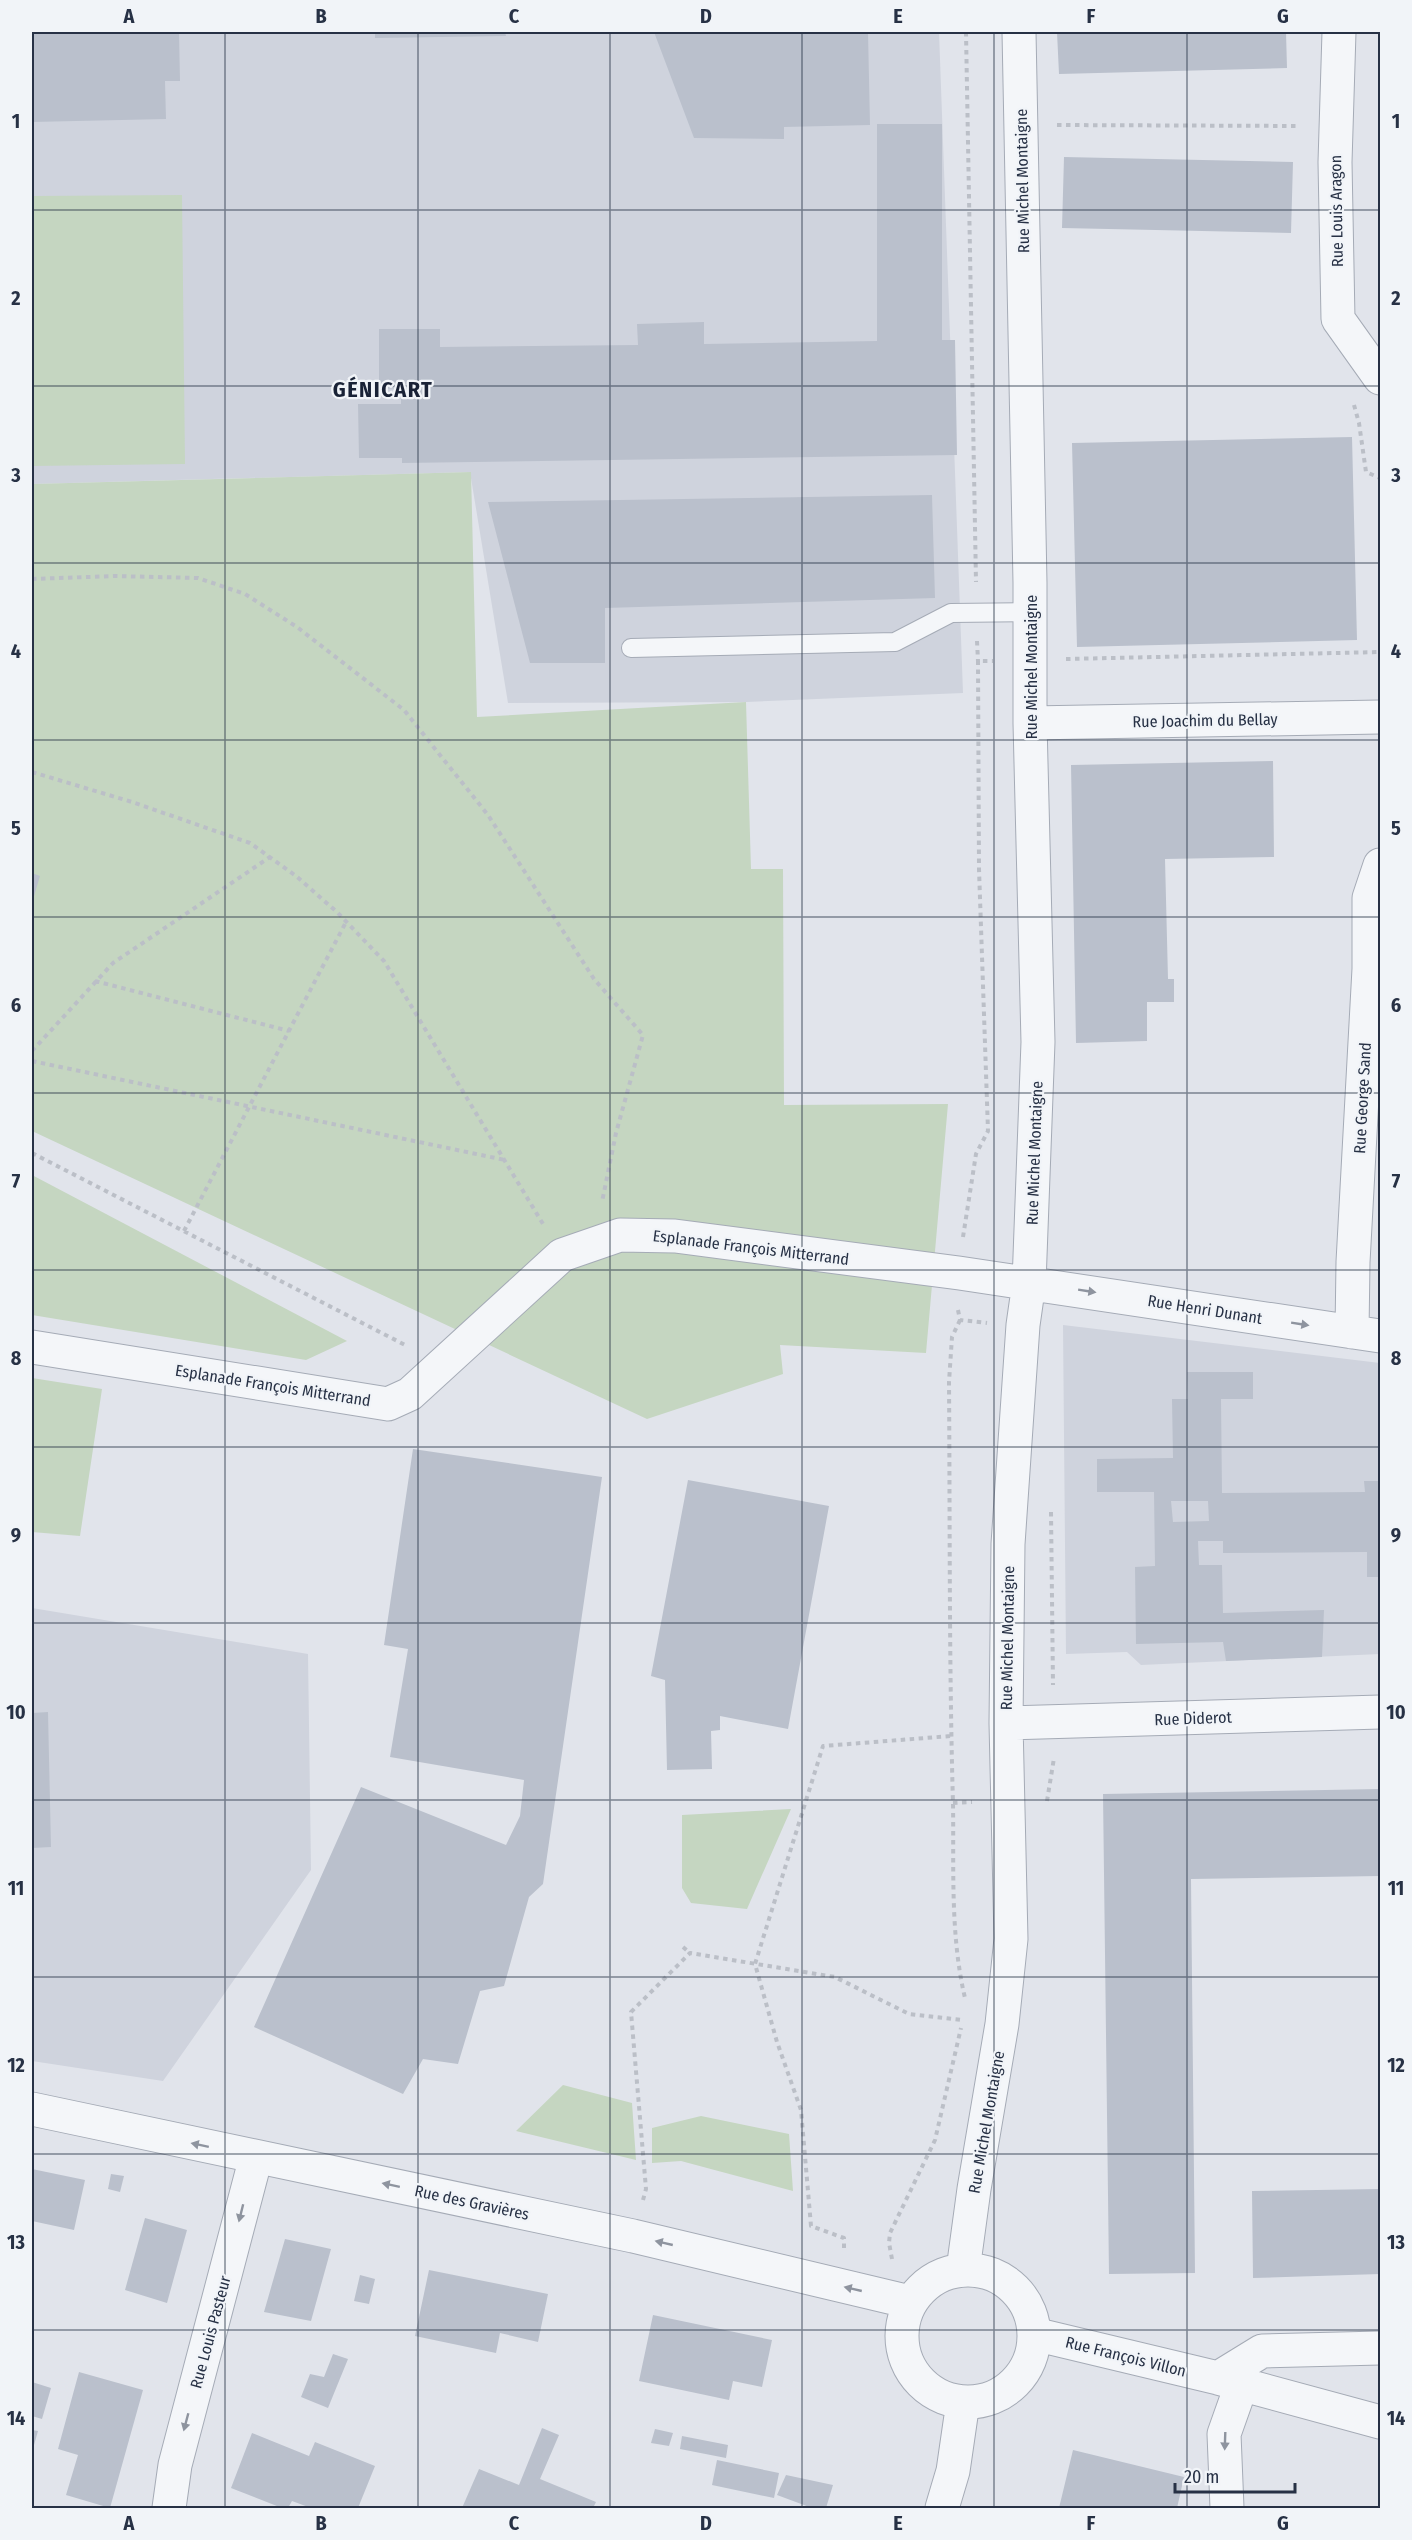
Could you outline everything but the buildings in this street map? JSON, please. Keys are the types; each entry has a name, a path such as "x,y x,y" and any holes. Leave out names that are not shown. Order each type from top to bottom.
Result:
{"street":[{"name":"Rue Michel Montaigne","path":"963,2270 974,2189 1002,2024 1011,1939 1006,1723 1008,1544 1023,1325 1029,1283 1038,1042 1030,723 1019,32"},
{"name":"Rue Louis Aragon","path":"1339,32 1336,126 1338,319 1380,378"},
{"name":"Rue Joachim du Bellay","path":"1030,723 1380,717"},
{"name":"Rue George Sand","path":"1366,1334 1353,1262 1375,969 1369,898 1380,865"},
{"name":"Esplanade François Mitterrand","path":"32,1347 388,1404 410,1394 562,1255 620,1235 675,1236 1029,1283"},
{"name":"Rue Henri Dunant","path":"1029,1283 1366,1334"},
{"name":"Rue Diderot","path":"1006,1723 1380,1712"},
{"name":"Rue des Gravières","path":"32,2109 633,2236 910,2302"},
{"name":"Rue Louis Pasteur","path":"169,2508 175,2465 256,2157"},
{"path":"963,2270 981,2271 997,2276 1012,2287 1024,2300 1032,2317 1034,2334 1031,2356 1021,2375 1005,2391 985,2400 963,2402 941,2397 922,2384 909,2367 902,2346 902,2334 910,2302 924,2286 942,2274 963,2270"},
{"name":"Rue François Villon","path":"1034,2334 1380,2422"},
{"path":"1227,2508 1224,2434 1230,2382 1262,2351 1380,2348"},
{"path":"942,2508 953,2471 963,2402"}],"lane":[{"path":"631,648 895,642 951,614 1030,612"}],"path":[{"path":"966,32 978,661"},
{"path":"1021,125 1336,126"},
{"path":"32,579 115,576 198,578 245,594 297,627 404,710 488,815 594,979 644,1035 616,1133 593,1245"},
{"path":"32,772 132,802 250,843 296,876 384,960 562,1255"},
{"path":"32,1051 113,963 270,857"},
{"path":"184,1231 346,922"},
{"path":"95,981 289,1031"},
{"path":"32,1061 505,1160"},
{"path":"32,1153 393,1338"},
{"path":"960,1320 952,1337 949,1382 951,1736 959,1963 967,2007"},
{"path":"842,2286 844,2238 811,2226 801,2110 777,2042 755,1964 823,1746 951,1736"},
{"path":"683,1947 690,1953 835,1977 909,2014 963,2020"},
{"path":"633,2236 646,2189 631,2012 690,1953"},
{"path":"910,2302 891,2257 888,2243 890,2233 935,2140 956,2043 965,2013"}],"shaded area":[{"path":"32,32 939,32 963,693 746,702 508,703 470,472 32,484"},
{"path":"1063,1325 1380,1363 1380,1654 1141,1665 1127,1652 1066,1654"},
{"path":"32,1608 308,1654 311,1870 163,2081 32,2061"}],"green space":[{"path":"182,195 185,464 32,466 32,196"},
{"path":"471,472 477,717 746,702 751,869 783,869 784,1105 948,1104 926,1353 780,1345 783,1374 647,1419 32,1131 32,484"},
{"path":"32,1175 347,1341 306,1360 32,1315"},
{"path":"32,1378 102,1389 80,1536 32,1532"},
{"path":"791,1809 747,1909 691,1903 682,1888 682,1815"},
{"path":"563,2085 632,2103 636,2160 516,2131"},
{"path":"701,2116 789,2134 793,2191 681,2161 652,2163 652,2128"}],"district":[{"name":"GÉNICART","path":"383,389"}]}
